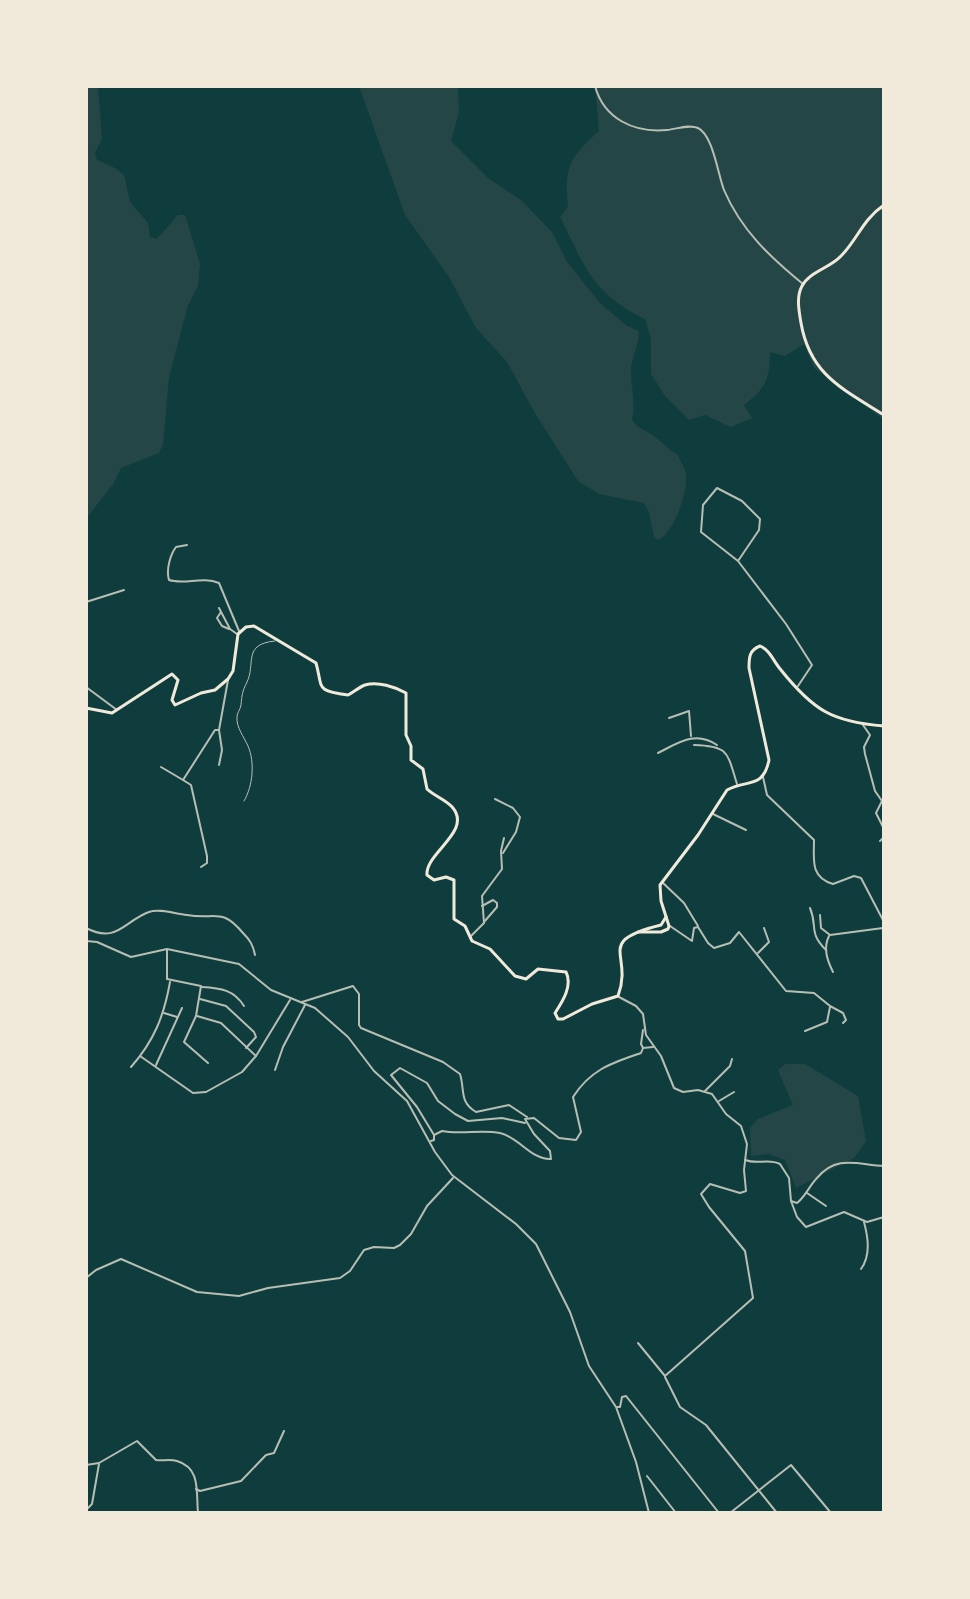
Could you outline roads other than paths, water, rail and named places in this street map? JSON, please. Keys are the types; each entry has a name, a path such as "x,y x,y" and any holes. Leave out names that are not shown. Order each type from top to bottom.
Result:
{"main road":[{"path":"884,205 865,221 839,258 803,284 798,296 807,346 816,366 830,380 884,415"},
{"path":"86,708 110,713 170,675 178,680 172,700 177,705 215,690 233,671 239,633 254,626 316,663 317,679 328,691 349,695 362,686 374,684 406,693 406,735 411,746 411,760 423,769 427,789 453,808 457,819 454,832 429,863 427,874 434,880 446,877 454,880 453,916 465,926 474,943 495,952 518,978 526,979 538,969 566,972 568,983 564,999 555,1013 558,1019 618,996 622,980 619,951 625,939 634,932 660,925 666,917"},
{"path":"634,932 661,932 669,926 660,895 661,881 698,835 727,790 753,783 763,776 769,760 749,668 752,651 758,647 766,649 783,673 821,712 862,724 884,726"}],"street":[{"path":"595,86 604,106 630,127 666,130 695,127 702,130 730,204 739,219 762,248 803,284"},
{"path":"738,561 759,530 760,519 742,501 717,488 703,505 701,532 738,561 811,663 810,671 797,687"},
{"path":"187,545 176,547 173,551 169,580 219,583 239,633"},
{"path":"86,602 124,590"},
{"path":"219,608 230,629"},
{"path":"221,612 217,618 219,623 239,633"},
{"path":"219,623 226,622"},
{"path":"219,765 222,750 219,730 228,679"},
{"path":"86,687 117,710"},
{"path":"669,718 688,711 691,737"},
{"path":"862,724 870,735 865,754 875,791 882,801 876,813 884,829"},
{"path":"183,780 209,737 219,730"},
{"path":"658,753 691,737 708,740 718,746 729,761 737,785"},
{"path":"694,745 718,746"},
{"path":"161,767 191,785 208,860 201,867"},
{"path":"763,776 767,795 814,840 815,872 824,881 833,884 854,876 861,878 884,926 830,935 821,928 820,915"},
{"path":"495,799 513,808 520,817 516,832 502,854"},
{"path":"712,813 746,830"},
{"path":"880,841 884,837"},
{"path":"484,923 482,896 502,869 504,838"},
{"path":"661,881 684,903 714,948 730,943 739,932 786,991 814,993 843,1013 846,1020 843,1023"},
{"path":"470,936 484,923 497,903 493,900 482,906"},
{"path":"810,908 813,934 826,950"},
{"path":"86,928 102,933 115,932 155,911 223,916 231,919 251,941 255,955"},
{"path":"669,926 692,941 694,928 698,927"},
{"path":"756,954 769,942 764,928"},
{"path":"830,935 826,950 833,972"},
{"path":"86,941 97,942 131,957 167,949 242,965 268,988 315,1008 345,1034 374,1071 407,1101 454,1177 516,1224 536,1244 570,1312 589,1366 616,1407 642,1481 649,1513"},
{"path":"167,949 167,979 229,991 244,1006"},
{"path":"131,1067 164,1013 171,981"},
{"path":"275,1070 303,1003 353,986 359,994 360,1028 443,1062 460,1074 463,1099 476,1112 509,1105 528,1118 534,1118 559,1138 576,1140 581,1132 573,1097 577,1091 604,1067 641,1053 643,1048 640,1039 645,1018 640,1010 618,996"},
{"path":"201,987 196,1016 184,1042 208,1063"},
{"path":"140,1056 198,1095 239,1075 256,1056 291,998"},
{"path":"199,999 226,1006 254,1032 256,1037 246,1048"},
{"path":"805,1031 827,1022 830,1006"},
{"path":"156,1066 182,1008"},
{"path":"164,1013 179,1018"},
{"path":"196,1016 221,1023 256,1056"},
{"path":"644,1029 675,1089 683,1092 705,1091 719,1101 726,1114 738,1122 747,1144 745,1192 710,1184 701,1194 745,1251 753,1298 665,1376"},
{"path":"643,1048 655,1046"},
{"path":"705,1091 730,1066 732,1059"},
{"path":"430,1142 434,1140 434,1135 417,1107 393,1080 393,1071 400,1068 427,1083 438,1101 468,1121 511,1118 525,1123 550,1151 551,1159 539,1158 499,1133 456,1134 442,1131 434,1135"},
{"path":"719,1101 734,1092"},
{"path":"525,1123 528,1118"},
{"path":"744,1159 755,1163 769,1160 780,1164 789,1178 791,1201 797,1217 806,1227 844,1212 863,1221 884,1217"},
{"path":"791,1201 797,1203 820,1175 842,1162 849,1160 884,1166"},
{"path":"86,1278 96,1270 123,1259 197,1292 218,1295 243,1296 268,1288 340,1278 347,1274 364,1250 394,1248 405,1241 427,1206 454,1177"},
{"path":"807,1193 826,1206"},
{"path":"861,1269 867,1260 869,1237 863,1221"},
{"path":"638,1343 665,1376 680,1407 706,1425 777,1513"},
{"path":"616,1407 620,1407 622,1397 627,1397 719,1513"},
{"path":"196,1489 200,1491 241,1481 266,1455 274,1453 284,1431"},
{"path":"86,1465 99,1463 137,1441 156,1460 178,1461 192,1469 198,1513"},
{"path":"86,1510 92,1504 99,1463"},
{"path":"730,1513 791,1465 831,1513"},
{"path":"647,1476 676,1513"}],"lane":[{"path":"244,801 250,787 252,763 237,722 241,693 257,647 267,642 281,641"}]}
